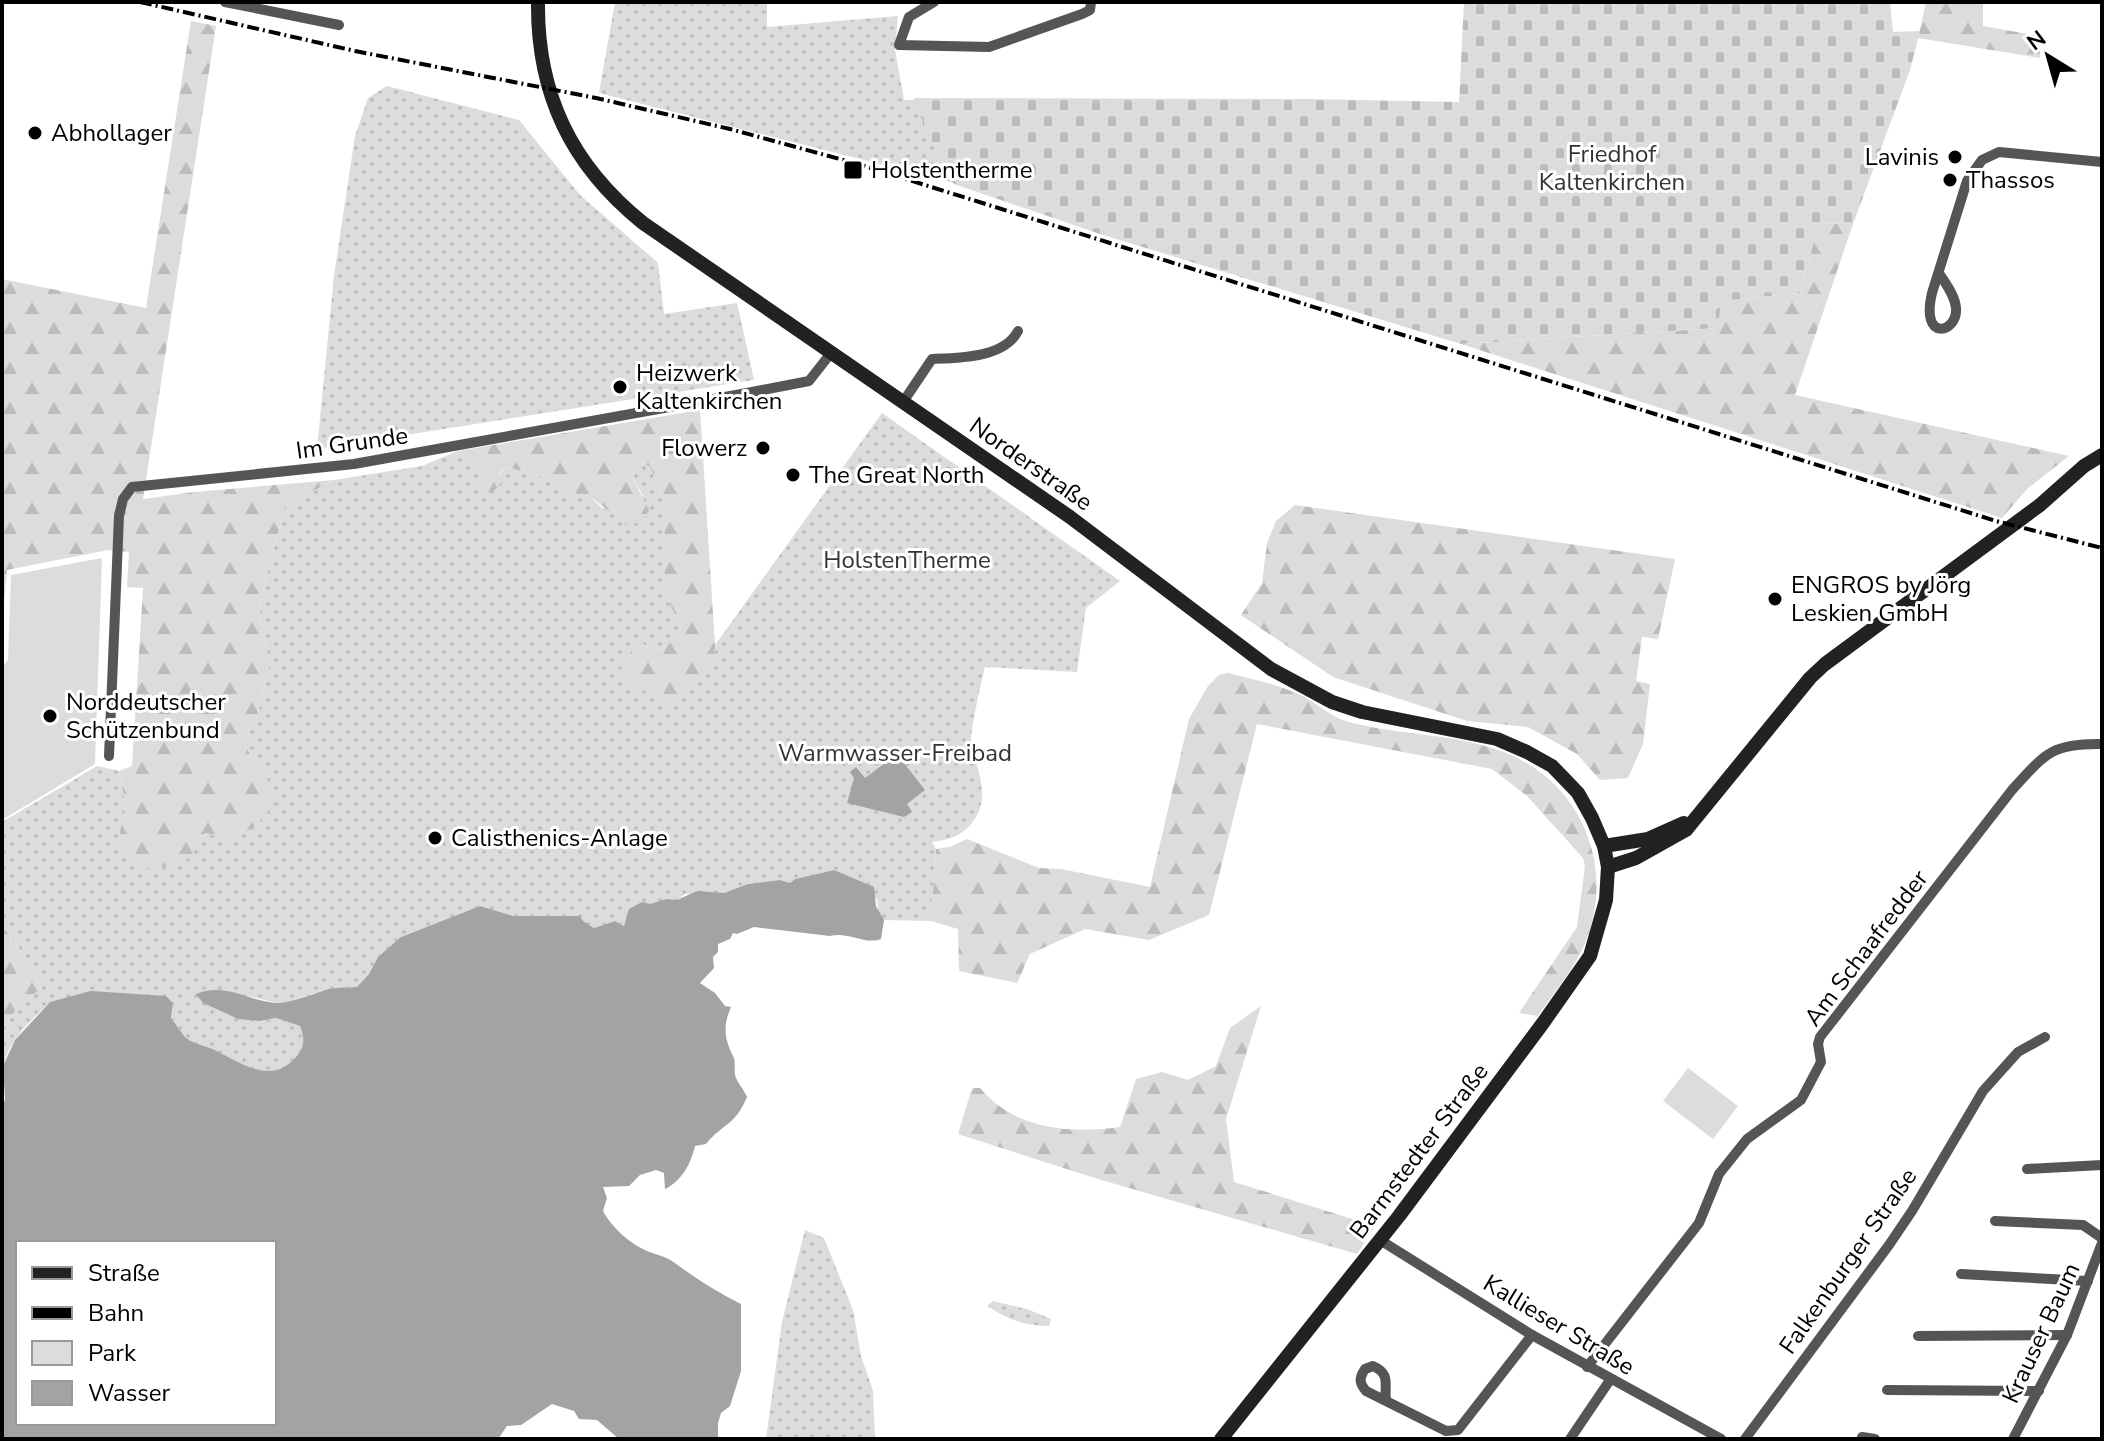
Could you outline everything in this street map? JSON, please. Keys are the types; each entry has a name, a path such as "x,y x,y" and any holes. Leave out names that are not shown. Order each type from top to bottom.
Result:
{"main road":[{"name":"Norderstraße","path":"538,2 541,55 551,100 572,144 596,178 643,223 1070,517 1238,646 1306,690 1374,715 1497,739 1552,766 1578,793 1604,846"},
{"path":"2061,485 2087,454 2102,444"},
{"path":"1608,867 1636,858 1686,830 1810,678 2102,455"},
{"path":"1604,846 1648,839 1702,813"},
{"name":"Barmstedter Straße","path":"1221,1439 1380,1240 1590,956 1606,900 1608,867 1604,846"}],"street":[{"path":"225,2 339,25"},
{"path":"934,2 909,17 899,45 989,47 1082,14 1090,10 1091,2"},
{"path":"1939,273 1956,305 1955,318 1942,329 1929,321 1928,311 1939,273 1967,181 1982,160 1999,152 2102,162"},
{"path":"903,402 932,359 996,350 1007,344 1018,331"},
{"name":"Im Grunde","path":"109,756 119,516 123,499 132,487 354,464 809,381 831,353"},
{"name":"Am Schaafredder","path":"1587,1367 1699,1223 1719,1174 1747,1139 1801,1100 1821,1062 1820,1037 2012,790 2048,753 2058,747 2077,743 2102,744"},
{"name":"Falkenburger Straße","path":"1745,1439 1889,1245 1983,1091 2018,1052 2045,1037"},
{"path":"2027,1169 2102,1165"},
{"path":"1995,1221 2083,1225 2102,1241"},
{"name":"Kallieser Straße","path":"1380,1240 1532,1335 1721,1439"},
{"name":"Krauser Baum","path":"2013,1439 2067,1335 2102,1241"},
{"path":"1961,1274 2088,1281"},
{"path":"1386,1400 1446,1431 1458,1430 1532,1335"},
{"path":"1918,1336 2067,1335"},
{"path":"1570,1439 1610,1380"},
{"path":"1887,1390 2039,1391"},
{"path":"1862,1437 1875,1439"}],"green space":[{"path":"615,2 767,2 767,27 898,16 895,50 904,100 1080,101 955,183 599,93"},
{"name":"Friedhof Kaltenkirchen","path":"1464,2 1890,2 1893,32 1920,31 1910,70 1853,224 1819,223 1800,293 1721,301 1718,328 1461,344 1103,235 954,184 942,165 914,101 914,98 1459,102"},
{"path":"1926,2 1983,2 1983,26 2039,36 2040,58 1918,38"},
{"path":"191,21 216,26 143,499 334,480 285,506 259,605 270,662 257,717 251,724 245,744 253,761 278,794 275,801 258,823 242,834 225,838 206,833 192,842 193,857 148,869 120,847 126,807 119,771 132,766 143,588 127,587 129,552 108,550 7,570 2,657 2,279 146,308"},
{"path":"387,86 519,120 580,195 658,263 664,314 737,303 754,380 317,449 334,276 355,136 368,98"},
{"path":"1819,223 1853,224 1795,395 2069,456 2028,488 2002,518 1461,344 1717,328 1721,301 1800,293"},
{"path":"700,410 714,664 668,703 629,683 619,673 639,639 657,650 673,641 682,629 665,594 665,506 650,466 637,464 633,479 649,510 641,523 626,524 589,496 568,492 542,477 507,467 498,474 501,483 492,493 481,490 479,469 458,451"},
{"path":"882,413 1120,581 1086,608 1077,672 985,667 971,741 981,781 982,800 974,820 966,829 951,838 932,842 936,849 931,921 884,920 879,914 877,899 834,870 795,879 790,883 780,880 748,884 724,893 685,894 677,900 666,899 650,904 624,926 615,921 594,928 582,921 580,916 513,916 480,906 401,937 378,957 357,987 328,989 281,1004 248,996 203,1003 238,1019 259,1021 276,1018 300,1026 302,1047 285,1067 265,1071 254,1069 189,1040 171,1018 173,1004 50,1002 10,1047 2,1072 2,1031 15,1011 41,988 33,967 2,925 2,822 97,766 119,771 126,807 120,831 127,854 145,855 179,846 206,833 226,838 247,830 277,794 253,761 245,744 251,724 257,717 270,662 259,605 285,506 334,480 422,466 458,451 479,469 498,475 507,467 542,477 568,492 589,496 603,509 643,496 633,479 637,464 650,466 665,506 665,594 682,629 673,641 657,650 639,640 619,673 714,664 715,645"},
{"path":"1295,505 1675,559 1658,639 1642,637 1636,681 1650,684 1643,744 1628,778 1600,780 1577,754 1528,727 1467,721 1333,677 1241,615 1262,583 1267,543 1276,521"},
{"name":"Norddeutscher Schützenbund","path":"102,558 95,764 2,820 2,668 8,659 11,575"},
{"path":"1228,673 1290,690 1346,721 1495,749 1525,762 1550,780 1570,803 1585,829 1594,858 1597,888 1593,919 1582,950 1538,1016 1519,1013 1577,927 1585,866 1583,858 1527,796 1492,769 1257,724 1209,915 1149,940 1085,929 1030,954 1017,983 959,971 958,929 931,921 936,849 967,839 1039,868 1061,869 1150,887 1189,719 1208,686 1219,675"},
{"path":"2,925 33,967 41,988 15,1011 2,1031"},
{"path":"1261,1006 1226,1119 1234,1182 1375,1226 1357,1254 1098,1179 958,1134 972,1088 980,1088 1010,1113 1044,1126 1082,1130 1120,1127 1136,1079 1162,1072 1188,1080 1216,1066 1230,1028"},
{"path":"1688,1068 1738,1106 1713,1139 1663,1101"},
{"path":"805,1230 824,1238 853,1310 861,1356 873,1391 875,1439 766,1439 782,1322"},
{"path":"993,1301 1027,1309 1051,1319 1049,1326 1009,1318 987,1306"}],"water":[{"path":"897,754 925,790 907,804 912,812 904,817 847,803 854,778 850,772 856,767 865,778"},
{"path":"834,870 874,887 876,906 884,920 881,939 754,927 733,933 730,939 718,944 718,952 713,957 714,968 700,983 715,993 725,1006 731,1007 726,1037 735,1075 747,1097 733,1119 706,1144 695,1146 685,1171 671,1186 665,1189 664,1173 656,1170 640,1175 629,1186 603,1187 607,1198 603,1211 626,1238 643,1249 669,1259 741,1304 741,1371 730,1406 721,1413 718,1439 619,1439 597,1420 579,1419 574,1411 552,1404 521,1425 507,1426 498,1439 2,1439 3,1066 15,1040 50,1002 91,991 166,996 173,1003 171,1018 186,1038 254,1069 275,1070 285,1067 300,1051 303,1040 300,1026 276,1018 259,1021 238,1019 203,1003 196,994 227,991 281,1003 329,989 357,987 378,957 401,937 480,906 513,916 580,916 594,928 615,921 624,926 629,909 642,902 650,904 666,899 677,900 697,891 724,893 748,884 780,880 790,883 795,879"}],"railway":[{"path":"140,2 355,51 596,98 730,129 858,164 1996,521 2102,548"}],"place":[{"name":"Abhollager","path":"35,133"},
{"name":"Lavinis","path":"1955,157"},
{"name":"Holstentherme","path":"853,170"},
{"name":"Thassos","path":"1950,180"},
{"name":"Heizwerk Kaltenkirchen","path":"620,387"},
{"name":"Flowerz","path":"763,448"},
{"name":"The Great North","path":"793,475"},
{"name":"ENGROS by Jörg Leskien GmbH","path":"1775,599"},
{"name":"Norddeutscher Schützenbund","path":"50,716"},
{"name":"Calisthenics-Anlage","path":"435,838"}],"park label":[{"name":"HolstenTherme","path":"907,560"},
{"name":"Warmwasser-Freibad","path":"895,753"}]}
